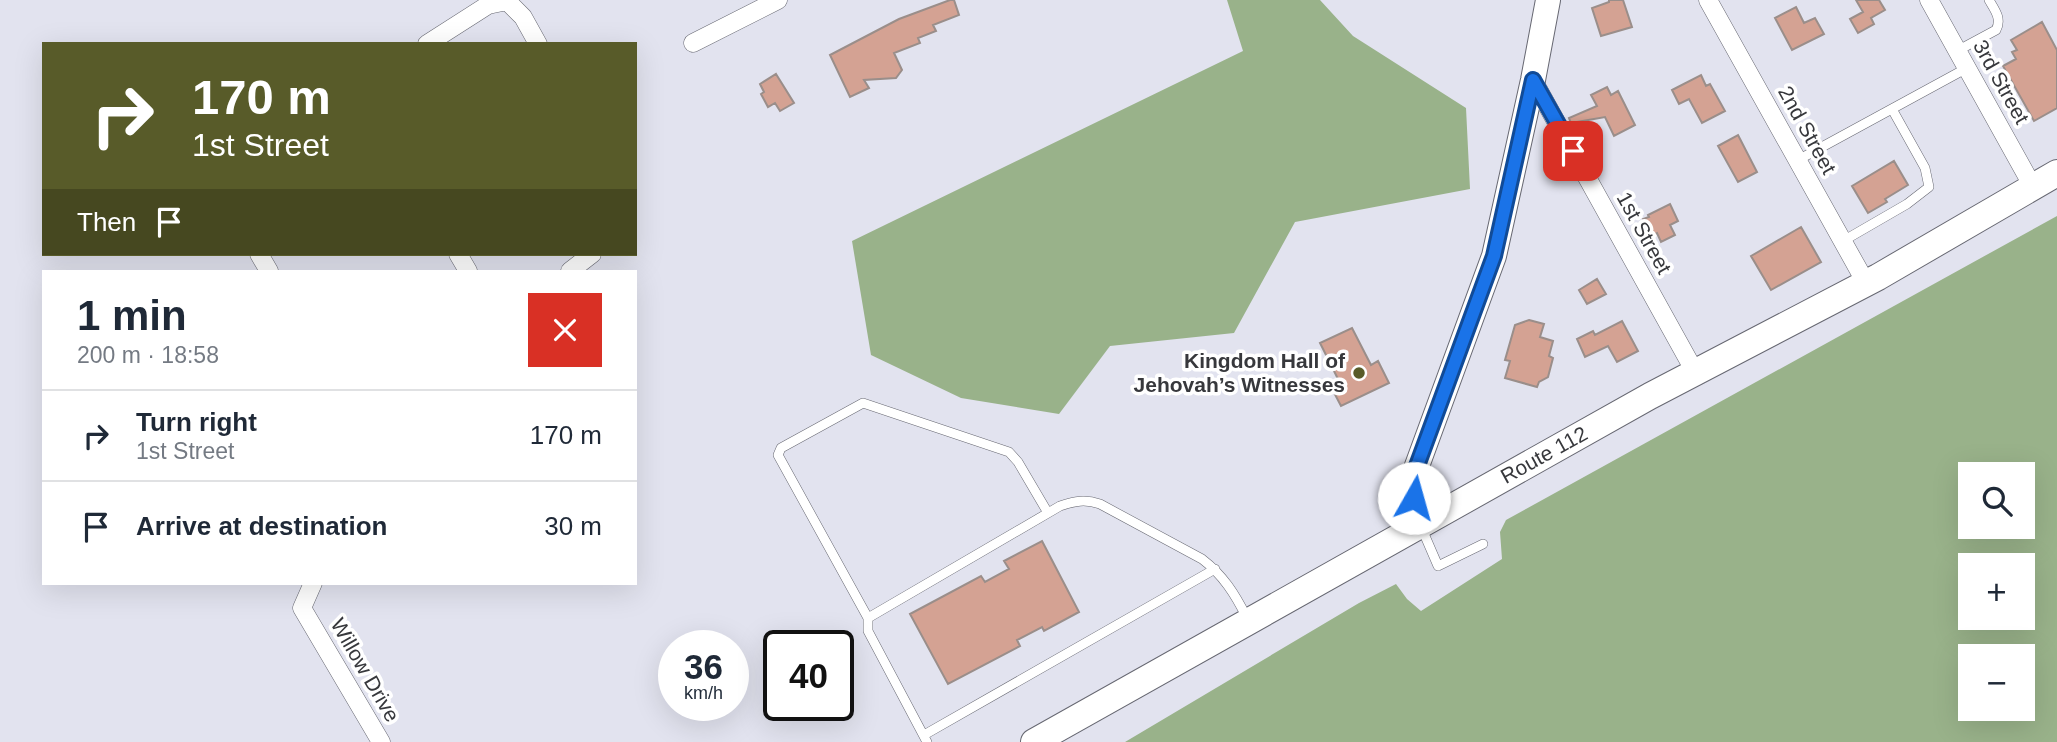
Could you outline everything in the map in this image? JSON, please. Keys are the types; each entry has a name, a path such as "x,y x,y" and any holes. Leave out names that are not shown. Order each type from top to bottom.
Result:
{"main road":[{"name":"Route 112","path":"1034,742 1695,372 1866,283 2057,173"}],"street":[{"path":"693,43 778,0"},
{"path":"1420,524 1414,498 1414,474 1494,256 1548,0"},
{"name":"2nd Street","path":"1708,0 1866,283"},
{"name":"3rd Street","path":"1929,0 2033,187"},
{"path":"430,42 488,5 507,1 523,17 537,42"},
{"name":"1st Street","path":"1533,80 1695,372"},
{"path":"571,270 589,256"},
{"name":"Willow Drive","path":"312,585 302,608 381,742"}],"lane":[{"path":"1957,51 1996,30 1999,24 1998,16 1990,0"},
{"path":"1797,160 1967,68"},
{"path":"1843,241 1907,204 1929,187 1925,168 1892,109"},
{"path":"1048,513 1018,462 1009,452 863,403 781,448 778,454 868,618 868,631 926,739 1215,569"},
{"path":"868,618 1060,506 1077,500 1090,500 1202,559 1226,581 1249,622"},
{"path":"1420,524 1438,566 1483,544"}],"green space":[{"path":"1227,0 1320,0 1353,36 1466,108 1470,189 1295,222 1234,333 1110,346 1059,414 961,398 871,355 852,241 1243,51"},
{"path":"2057,216 2057,742 1125,742 1359,603 1396,584 1407,599 1421,611 1502,559 1500,532 1506,520"}],"building":[{"path":"954,0 959,15 933,25 936,31 918,38 920,43 894,53 902,70 896,78 864,80 869,88 850,97 830,55 899,19"},
{"path":"1609,0 1623,0 1632,27 1601,36 1592,8"},
{"path":"1856,0 1879,0 1885,10 1871,18 1874,24 1858,33 1850,19 1863,12"},
{"path":"1796,7 1804,23 1815,18 1824,34 1792,50 1775,18"},
{"path":"2042,22 2057,50 2057,108 2034,121 2003,66 2016,59 2012,52 2017,50 2011,40"},
{"path":"776,74 794,103 780,111 775,103 768,107 761,94 764,92 760,84"},
{"path":"1701,75 1706,86 1710,84 1725,111 1702,123 1689,99 1679,104 1672,90"},
{"path":"1607,87 1611,95 1618,91 1635,125 1614,136 1605,117 1571,123 1569,118 1597,106 1591,95"},
{"path":"1738,135 1757,172 1738,182 1718,146"},
{"path":"1894,161 1908,185 1868,213 1852,186"},
{"path":"1670,204 1678,221 1670,225 1675,235 1661,242 1657,233 1651,236 1643,219"},
{"path":"1801,227 1821,262 1771,290 1751,256"},
{"path":"1597,279 1606,294 1587,304 1579,290"},
{"path":"1529,320 1544,324 1540,337 1553,341 1549,356 1553,358 1548,377 1539,382 1537,387 1505,378 1510,361 1505,360 1515,325"},
{"path":"1622,321 1638,351 1617,362 1608,346 1585,357 1577,339 1593,331 1595,335"},
{"name":"Kingdom Hall of Jehovah’s Witnesses","path":"1352,328 1371,365 1378,361 1389,383 1341,406 1330,385 1339,381 1320,343"},
{"path":"1042,541 1079,612 1044,631 1042,627 1017,640 1020,646 948,684 910,614 981,576 985,582 1009,569 1004,561"}],"place":[{"name":"Kingdom Hall of Jehovah’s Witnesses","path":"1359,373"}],"route":[{"path":"1414,498 1414,474 1494,256 1533,80 1573,151"}]}
